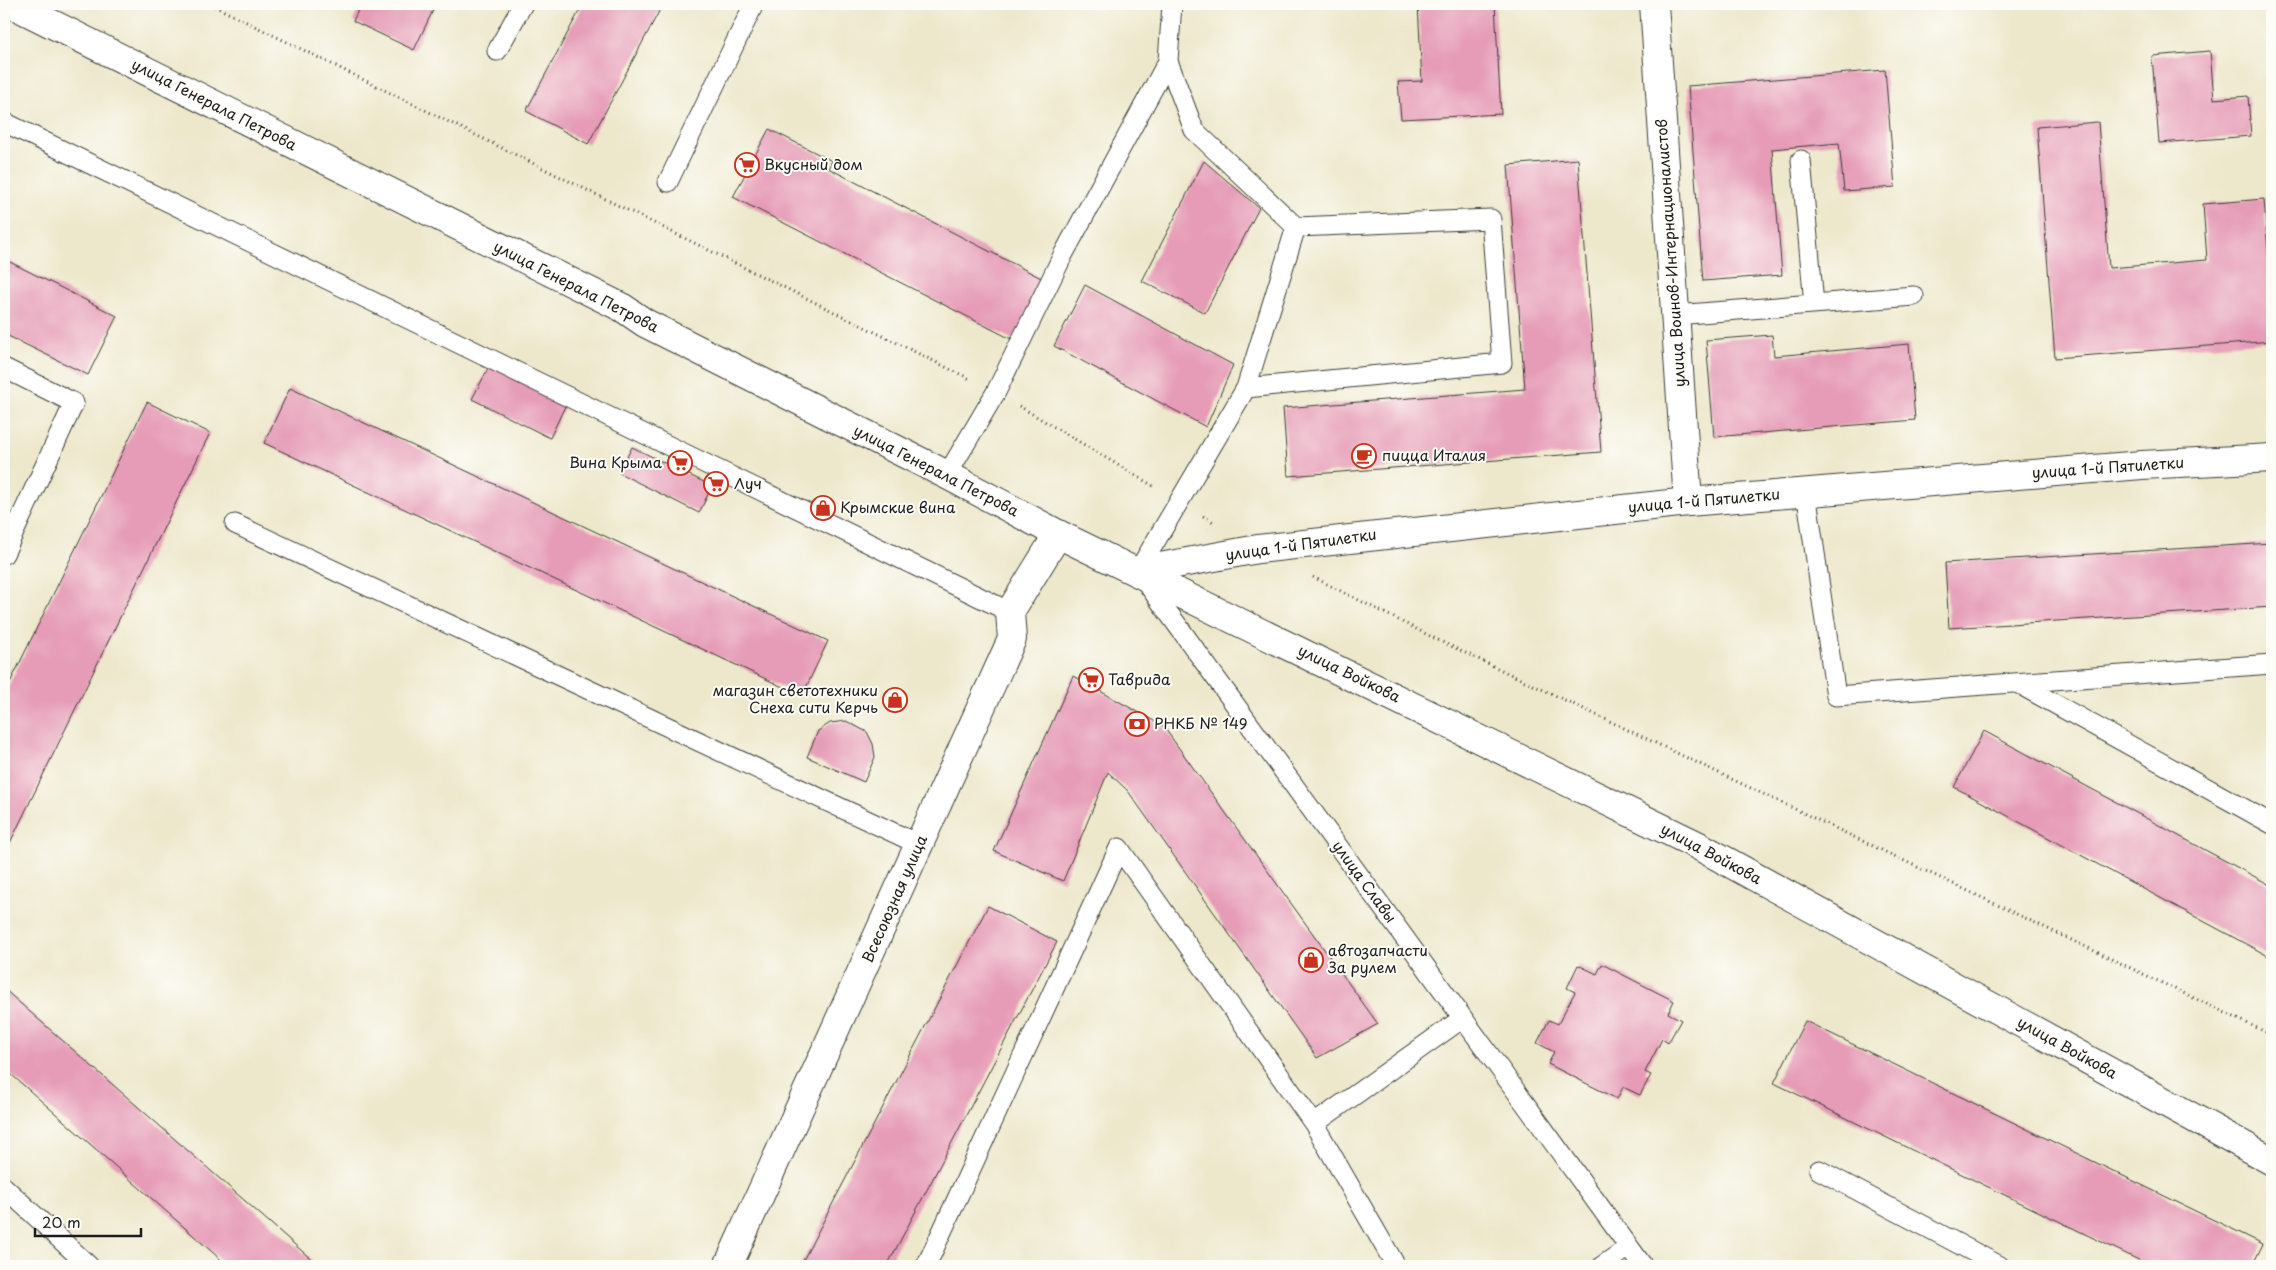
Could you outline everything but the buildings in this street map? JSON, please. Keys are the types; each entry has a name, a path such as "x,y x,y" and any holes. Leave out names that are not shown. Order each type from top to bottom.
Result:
{"main road":[{"name":"улица Генерала Петрова","path":"12,4 623,308 645,323 947,474 1058,534 1138,572"},
{"name":"улица Воинов-Интернационалистов","path":"1654,4 1688,502"},
{"name":"улица 1-й Пятилетки","path":"1138,572 1258,549 1688,502 2142,465 2272,458"},
{"path":"1010,612 1058,534"},
{"name":"улица Войкова","path":"1138,572 1697,845 2272,1161"},
{"name":"Всесоюзная улица","path":"728,1266 1012,640 1010,612"}],"lane":[{"path":"497,51 523,4"},
{"path":"668,182 754,4"},
{"path":"947,474 996,392 1063,255 1168,61 1172,4"},
{"path":"1168,61 1194,130 1296,227 1491,219 1502,363 1246,388"},
{"path":"4,122 1010,612"},
{"path":"1801,160 1814,304"},
{"path":"1138,572 1246,388 1296,227"},
{"path":"1675,315 1914,296"},
{"path":"4,368 74,403 4,554"},
{"path":"1806,492 1836,696 2272,664"},
{"path":"235,524 920,845"},
{"name":"улица Славы","path":"1138,572 1643,1266"},
{"path":"2017,683 2272,824"},
{"path":"926,1266 1119,848 1314,1124 1396,1266"},
{"path":"1314,1124 1463,1018"},
{"path":"1818,1170 2000,1266"},
{"path":"4,1188 89,1266"},
{"path":"1602,1266 1629,1247"}],"place":[{"name":"Вкусный дом","path":"747,165"},
{"name":"пицца Италия","path":"1364,456"},
{"name":"Вина Крыма","path":"680,463"},
{"name":"Луч","path":"716,484"},
{"name":"Крымские вина","path":"823,508"},
{"name":"Таврида","path":"1091,680"},
{"name":"магазин светотехники Снеха сити Керчь","path":"895,700"},
{"name":"РНКБ № 149","path":"1137,724"},
{"name":"автозапчасти За рулем","path":"1311,960"}]}
